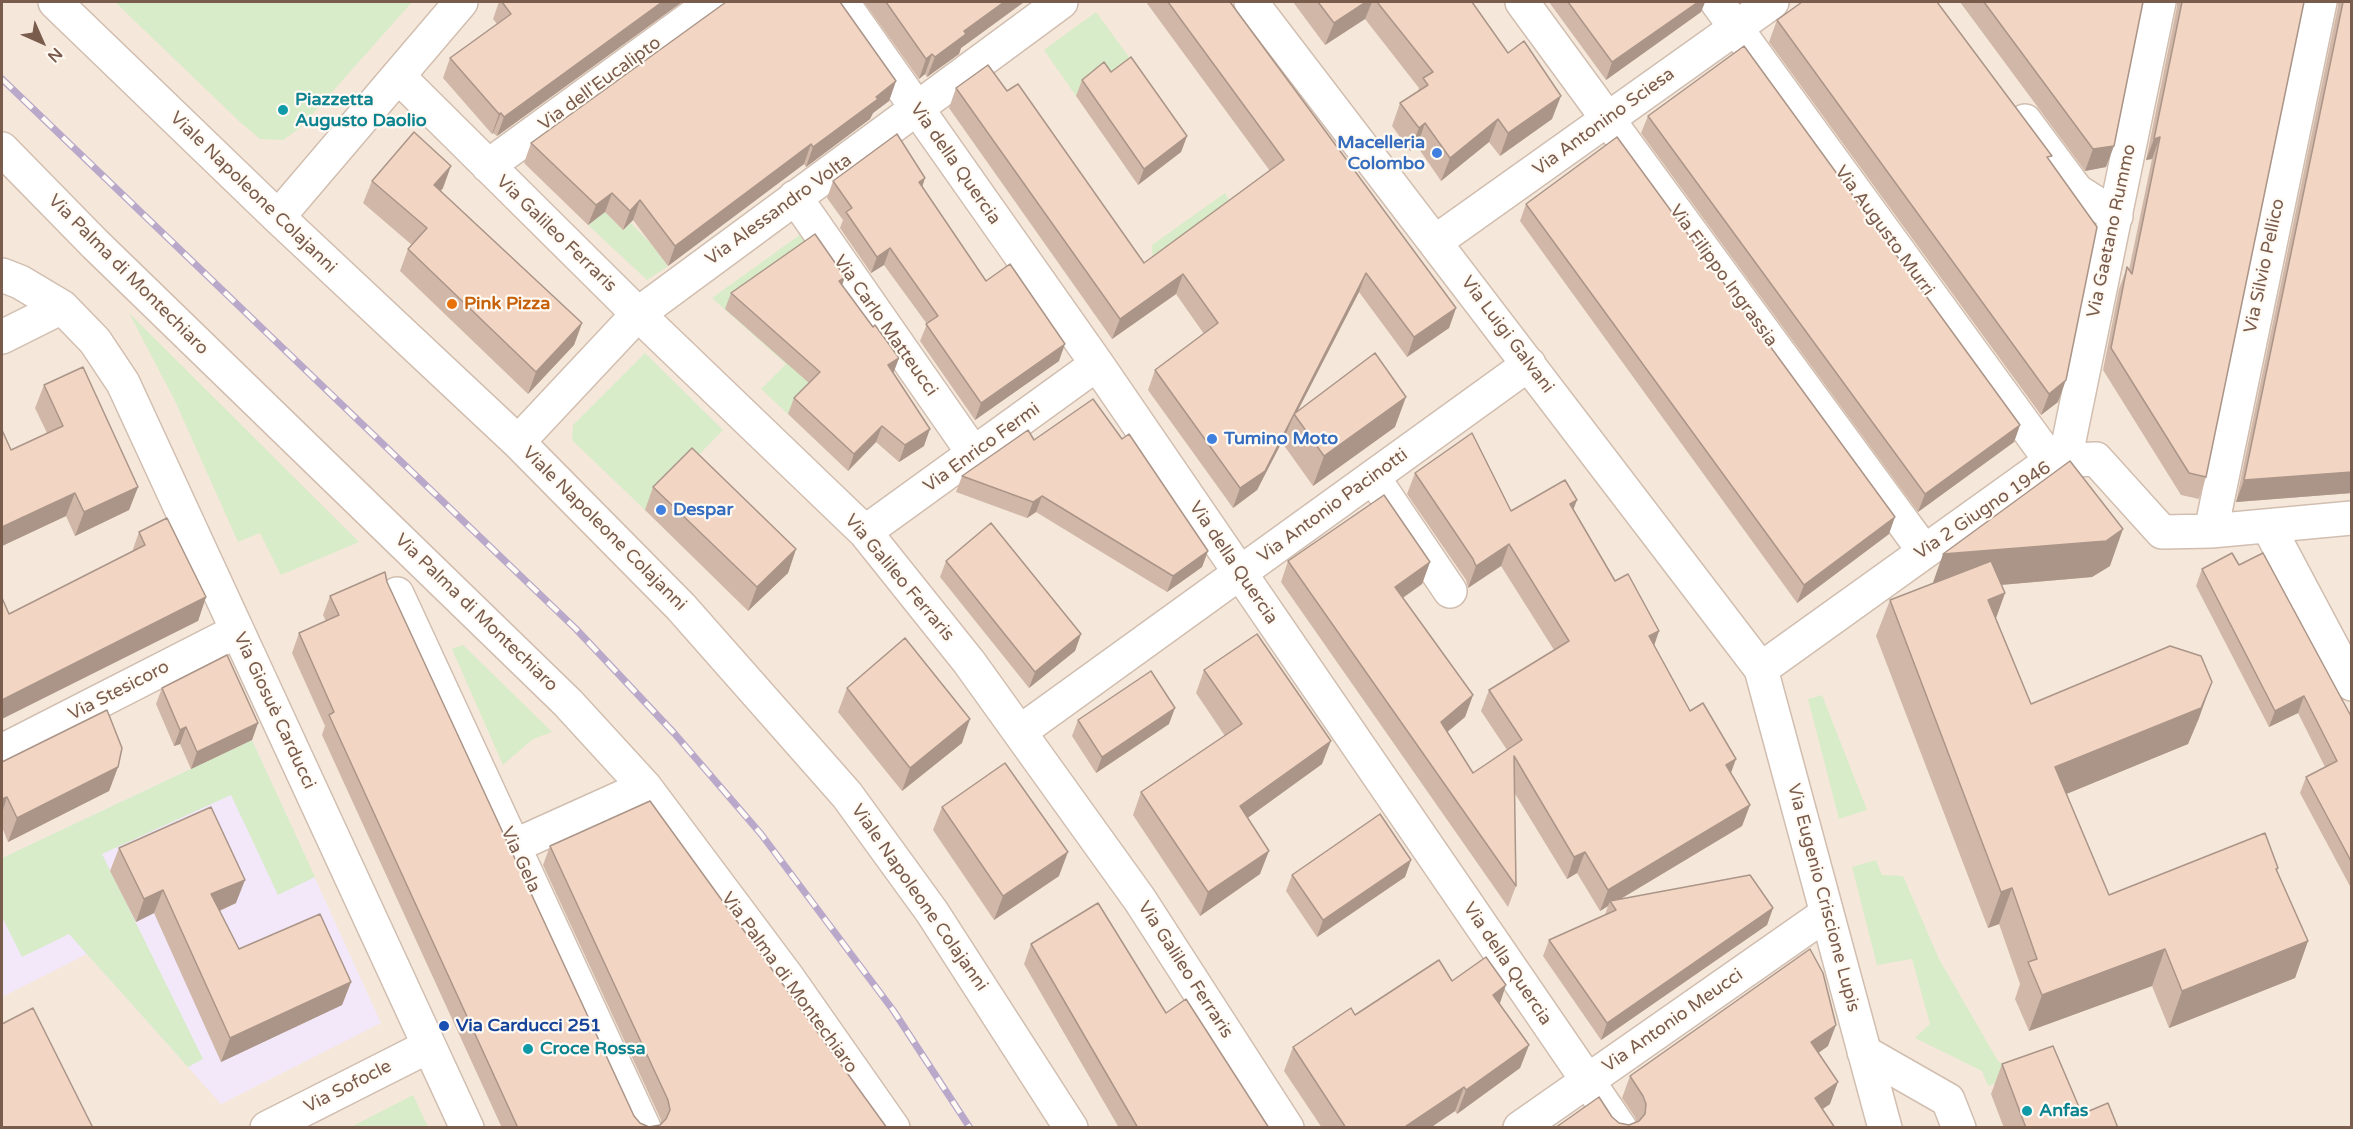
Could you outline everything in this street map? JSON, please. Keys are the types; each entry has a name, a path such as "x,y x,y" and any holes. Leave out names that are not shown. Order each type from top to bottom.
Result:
{"street":[{"name":"Viale Napoleone Colajanni","path":"56,2 278,217 518,442 681,607 847,795 932,912 1071,1128"},
{"path":"278,217 461,2"},
{"name":"Via dell'Eucalipto","path":"488,166 713,2"},
{"name":"Via della Quercia","path":"842,2 1097,364 1620,1128"},
{"name":"Via Alessandro Volta","path":"518,442 638,314 1061,2"},
{"name":"Via Luigi Galvani","path":"1251,2 1761,669"},
{"name":"Via Filippo Ingrassia","path":"1522,2 1924,550"},
{"name":"Via Antonino Sciesa","path":"1436,242 1608,119 1727,14 1772,2"},
{"name":"Via Gaetano Rummo","path":"2058,460 2116,216 2159,2"},
{"name":"Via Silvio Pellico","path":"2211,531 2320,2"},
{"name":"Via Augusto Murri","path":"1727,14 2058,460"},
{"name":"Via Galileo Ferraris","path":"398,76 638,314 865,532 969,662 1140,900 1287,1128"},
{"path":"2007,96 2077,191 2116,216"},
{"name":"Via Palma di Montechiaro","path":"2,149 103,253 568,703 645,787 788,978 893,1128"},
{"name":"Via Carlo Matteucci","path":"795,197 974,454"},
{"name":"Via Giosuè Carducci","path":"2,275 20,282 62,307 95,342 123,383 466,1128"},
{"path":"2,337 62,307"},
{"name":"Via Enrico Fermi","path":"865,532 1097,364"},
{"name":"Via Antonio Pacinotti","path":"1021,732 1529,364"},
{"name":"Via 2 Giugno 1946","path":"1761,669 1924,550 2058,460 2096,459 2162,532 2211,531 2352,518"},
{"path":"1373,477 1450,591"},
{"path":"2268,526 2352,684"},
{"name":"Via Gela","path":"397,594 644,1128"},
{"name":"Via Stesicoro","path":"2,751 237,631"},
{"name":"Via Eugenio Criscione Lupis","path":"1761,669 1885,1128"},
{"path":"514,846 645,787"},
{"name":"Via Antonio Meucci","path":"1520,1128 1826,914"},
{"name":"Via Sofocle","path":"267,1128 429,1046"},
{"path":"1864,1052 1948,1100 1959,1128"}],"shaded area":[{"path":"2,2 2351,2 2351,1127 2,1127"},
{"path":"252,740 381,1023 221,1104 87,954 2,997 2,858"}],"green space":[{"path":"115,2 412,2 300,128 283,140 260,139"},
{"path":"1096,12 1134,64 1098,79 1076,96 1044,50"},
{"path":"1225,193 1235,210 1153,271 1152,245"},
{"path":"605,212 623,230 631,223 668,266 647,280 588,225"},
{"path":"801,234 863,321 814,388 788,414 761,389 786,364 712,298"},
{"path":"129,313 359,542 281,575 260,533 238,542 175,401"},
{"path":"645,353 723,430 645,510 572,440 573,425"},
{"path":"463,645 552,732 533,739 503,765 452,649"},
{"path":"1822,695 1867,810 1839,819 1808,699"},
{"path":"252,740 315,877 278,895 231,795 102,854 203,1059 188,1067 69,934 22,957 2,917 2,858"},
{"path":"1876,860 1882,875 1903,876 1939,959 1998,1061 2016,1075 1988,1086 1982,1071 1915,1038 1930,1024 1912,959 1877,965 1852,867"},
{"path":"413,1095 428,1127 351,1127"}],"building":[{"path":"502,2 662,2 504,117 450,58 511,14"},
{"path":"726,2 840,2 896,81 876,97 878,99 813,147 811,144 675,246 640,200 630,211 612,193 596,205 531,143"},
{"path":"886,2 1004,2 964,31 966,34 935,57 932,54 926,59"},
{"path":"1168,2 1230,2 1456,308 1414,337 1366,273 1265,471 1240,488 1155,370 1218,323 1183,274 1120,319 956,88 988,65 1007,91 1018,84 1144,263 1284,160"},
{"path":"1318,2 1366,2 1334,23"},
{"path":"1377,2 1472,2 1508,53 1524,41 1561,96 1508,133 1498,119 1450,158 1425,123 1419,128 1400,103 1428,85 1423,78 1433,72"},
{"path":"1568,2 1698,2 1612,62"},
{"path":"1802,2 1937,2 2052,156 2047,157 2097,227 2066,380 2049,394 1777,20"},
{"path":"1984,2 2143,2 2114,146 2093,149"},
{"path":"2182,2 2304,2 2206,477 2189,473 2111,348 2127,267 2132,274 2160,137 2154,139"},
{"path":"2343,2 2352,2 2352,472 2244,480"},
{"path":"1744,46 2020,425 1925,494 1648,116"},
{"path":"1131,57 1187,136 1144,169 1082,80 1104,62 1111,72"},
{"path":"414,132 451,166 434,185 582,323 536,372 408,249 427,228 372,181"},
{"path":"897,134 925,178 919,182 986,281 1010,264 1065,344 981,403 926,324 938,316 890,248 877,257 846,212 852,208 833,181"},
{"path":"1617,137 1895,517 1804,585 1526,204"},
{"path":"815,234 845,277 839,281 899,358 888,365 930,429 905,445 882,426 854,454 794,398 820,372 731,293"},
{"path":"1375,353 1406,397 1324,456 1294,414"},
{"path":"83,367 138,487 84,512 75,493 2,527 2,430 11,450 63,426 44,385"},
{"path":"1093,399 1122,439 1129,434 1208,551 1173,576 1042,496 1033,502 962,476 1028,430 1034,440"},
{"path":"1472,433 1511,511 1565,480 1577,500 1570,504 1615,581 1628,574 1659,631 1649,636 1690,711 1703,703 1736,759 1726,765 1750,805 1608,890 1585,852 1574,857 1514,756 1516,886 1288,561 1384,495 1430,562 1395,587 1473,695 1441,722 1473,773 1522,740 1489,690 1569,641 1509,544 1476,566 1415,473"},
{"path":"692,448 796,549 757,587 653,487"},
{"path":"2070,461 2123,529 2106,541 1943,554"},
{"path":"167,518 206,597 2,700 2,598 9,614 145,545 139,532"},
{"path":"991,523 1081,634 1035,672 946,561"},
{"path":"2232,553 2239,565 2263,553 2352,718 2352,863 2306,777 2337,761 2304,696 2275,711 2202,569"},
{"path":"1991,561 2005,593 1988,600 2031,704 2170,646 2201,656 2212,682 2201,708 2055,767 2109,895 2265,833 2278,868 2276,869 2308,941 2182,991 2165,949 2042,995 2028,962 2037,959 2012,888 2001,892 1890,600"},
{"path":"385,572 387,582 634,1116 640,1123 649,1127 660,1125 670,1110 668,1100 550,846 650,801 887,1128 518,1128 329,715 334,712 299,633 339,615 330,596"},
{"path":"1257,634 1331,741 1240,806 1269,851 1208,892 1141,792 1242,724 1204,670"},
{"path":"905,638 970,719 910,768 847,688"},
{"path":"227,655 258,723 197,752 186,727 180,730 162,688"},
{"path":"1151,671 1175,708 1102,757 1078,720"},
{"path":"107,710 122,748 118,767 17,818 7,797 2,799 2,762"},
{"path":"1005,763 1068,852 1003,896 942,807"},
{"path":"211,807 245,880 211,894 239,949 320,914 351,982 230,1038 163,890 144,899 119,848"},
{"path":"1380,814 1411,860 1323,920 1292,875"},
{"path":"1750,875 1773,908 1607,1023 1549,940 1616,910 1610,901"},
{"path":"1098,903 1166,1013 1186,999 1269,1128 1138,1128 1031,944"},
{"path":"1810,949 1823,973 1836,1025 1811,1042 1838,1082 1815,1098 1835,1128 1555,1128 1599,1097 1612,1117 1619,1123 1629,1125 1639,1121 1645,1114 1646,1104 1630,1076"},
{"path":"1486,957 1506,985 1493,995 1529,1045 1466,1090 1464,1087 1403,1128 1346,1128 1293,1047 1351,1008 1355,1015 1439,960 1452,981"},
{"path":"33,1008 93,1128 2,1128 2,1024"},
{"path":"2053,1046 2082,1114 2108,1103 2118,1128 2026,1128 2002,1064"}],"railway":[{"path":"2,79 576,629 674,733 761,834 893,1010 970,1128"}],"place":[{"name":"Piazzetta Augusto Daolio","path":"283,110"},
{"name":"Macelleria Colombo","path":"1437,153"},
{"name":"Pink Pizza","path":"452,304"},
{"name":"Tumino Moto","path":"1212,439"},
{"name":"Despar","path":"661,510"},
{"name":"Via Carducci 251","path":"444,1026"},
{"name":"Croce Rossa","path":"528,1049"},
{"name":"Anfas","path":"2027,1111"}]}
